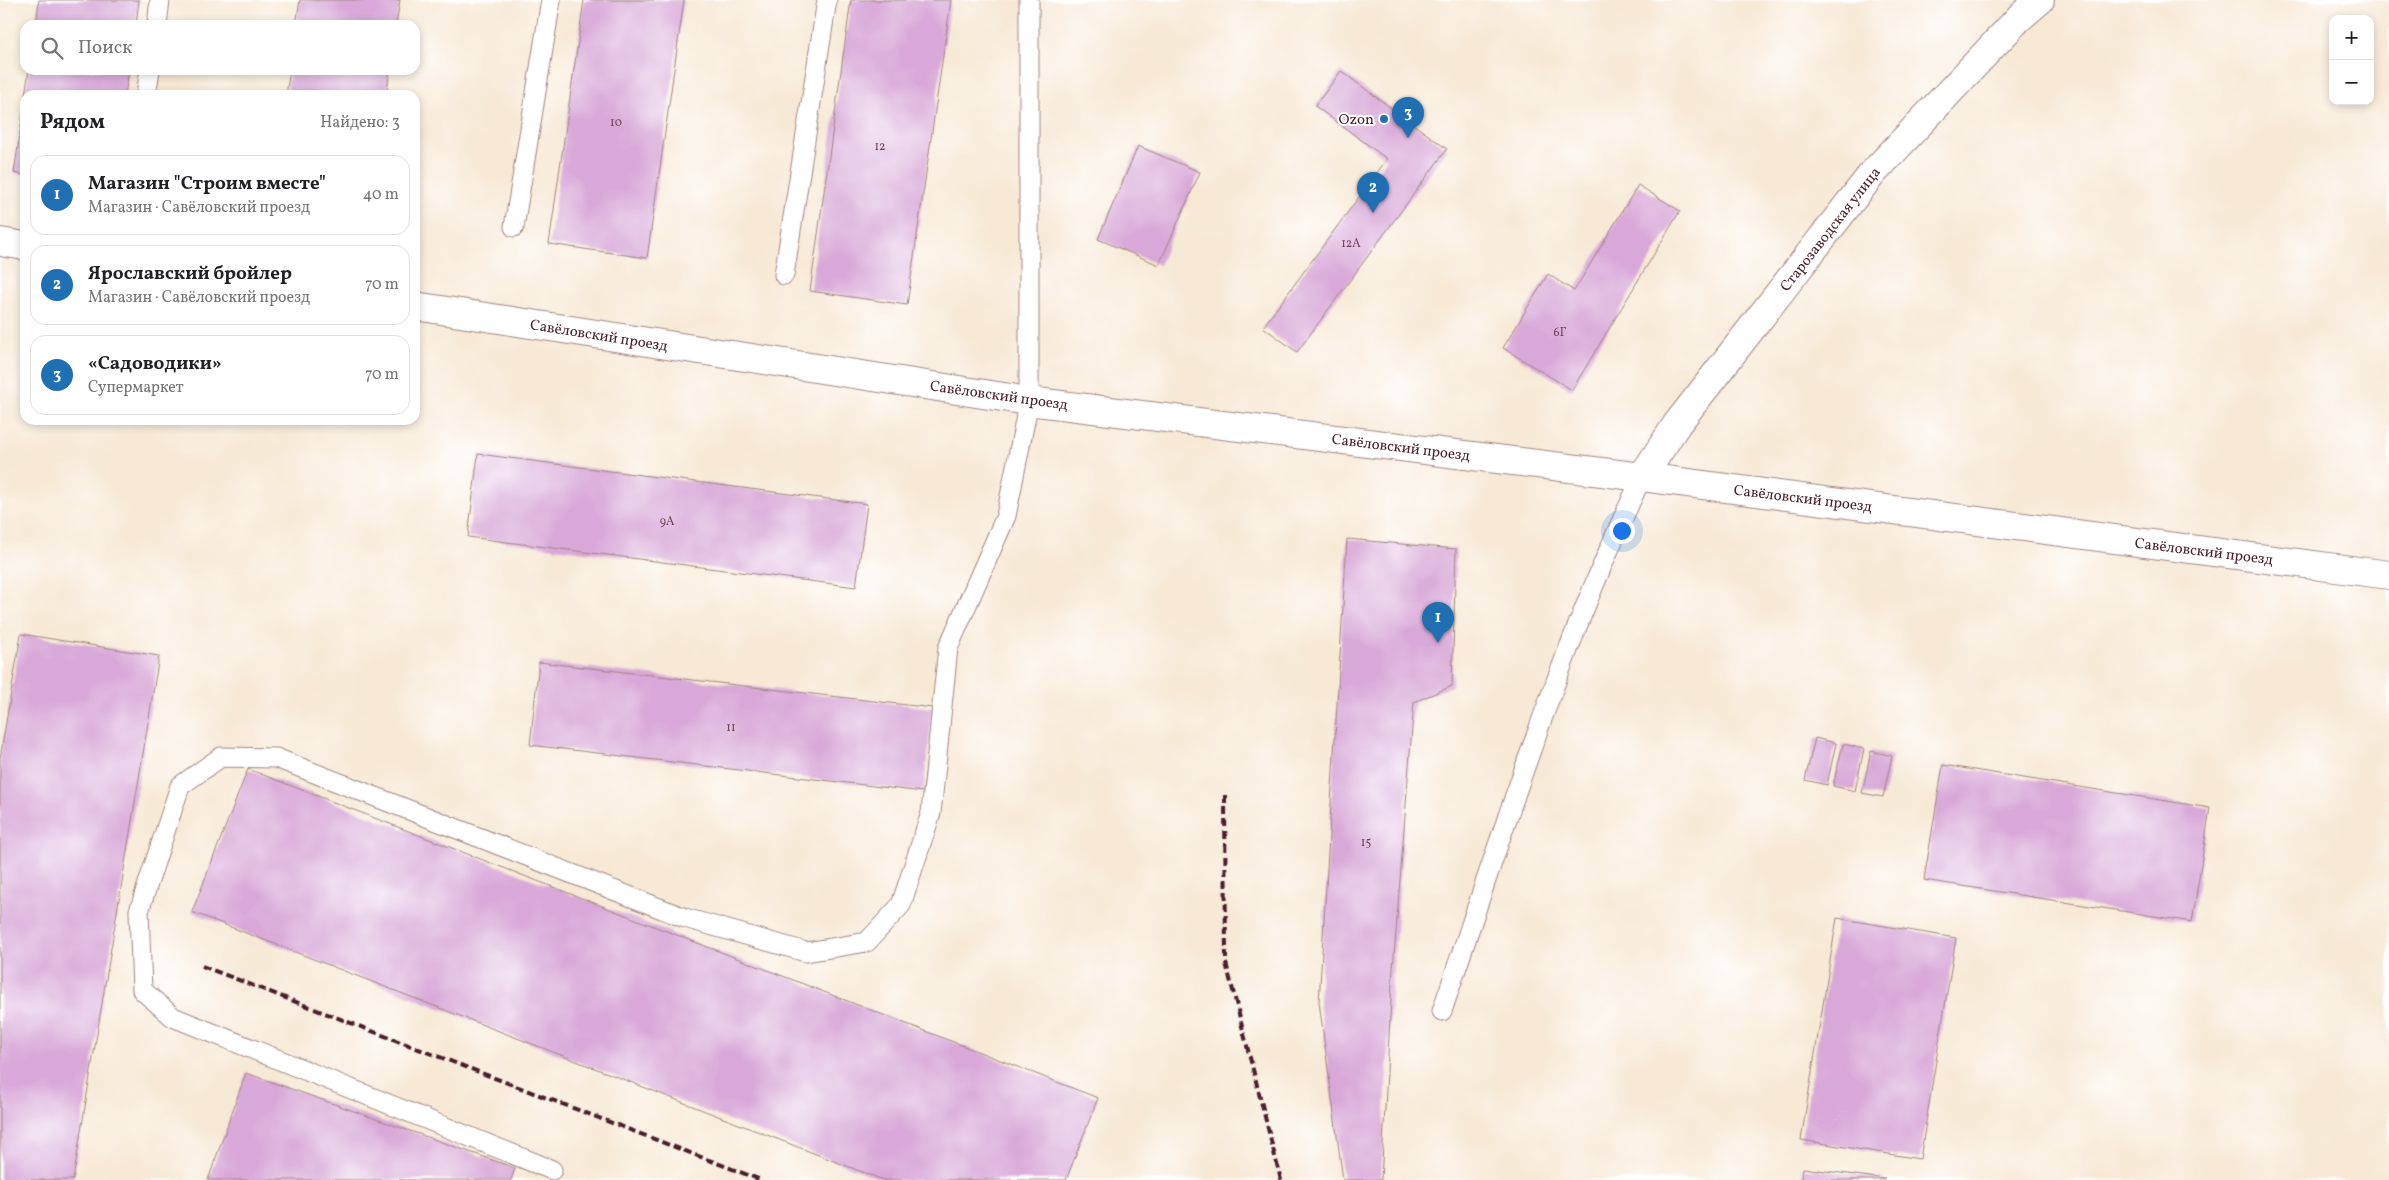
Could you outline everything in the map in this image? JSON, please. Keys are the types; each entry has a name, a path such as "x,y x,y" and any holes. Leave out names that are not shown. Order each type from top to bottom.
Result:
{"main road":[{"name":"Старозаводская улица","path":"1642,477 1677,424 1872,174 2019,18 2040,0"},
{"path":"0,242 20,245"},
{"name":"Савёловский проезд","path":"420,307 1030,401 1642,477 2389,575"}],"lane":[{"path":"157,20 160,0"},
{"path":"514,227 551,0"},
{"path":"784,275 828,0"},
{"path":"552,1170 173,1017 142,990 139,911 180,786 221,757 276,758 685,918 806,952 867,942 901,905 931,813 948,648 1006,516 1030,401 1029,0"},
{"path":"147,90 149,75"},
{"path":"1442,1012 1544,709 1616,532 1642,477"}],"building":[{"path":"39,0 139,0 137,20 37,20"},
{"path":"300,0 400,0 397,20 297,20"},
{"path":"584,0 684,0 647,258 549,244"},
{"path":"851,0 951,0 907,305 810,291"},
{"path":"1341,71 1447,149 1297,352 1263,327 1387,159 1315,106"},
{"path":"28,75 128,75 126,90 26,90"},
{"path":"289,75 389,75 387,90 287,90"},
{"path":"20,133 20,174 14,173"},
{"path":"1138,146 1200,172 1159,265 1098,239"},
{"path":"1638,185 1680,211 1572,390 1503,348 1548,274 1574,291"},
{"path":"478,454 867,504 856,587 468,537"},
{"path":"1347,539 1456,549 1452,686 1414,702 1392,982 1381,1180 1343,1180 1319,1002"},
{"path":"21,634 159,656 73,1180 0,1180 0,758"},
{"path":"539,662 933,708 923,792 530,745"},
{"path":"1815,738 1836,743 1827,785 1805,780"},
{"path":"1843,744 1864,749 1855,791 1833,786"},
{"path":"1871,751 1892,756 1883,797 1862,793"},
{"path":"1943,765 2210,808 2192,922 1924,880"},
{"path":"248,769 1098,1098 1066,1180 883,1180 192,912"},
{"path":"1837,918 1956,938 1920,1159 1801,1140"},
{"path":"246,1073 515,1168 511,1180 208,1180"},
{"path":"1803,1168 1885,1179 1885,1180 1801,1180"}],"railway":[{"path":"1225,795 1226,963 1281,1180"},
{"path":"202,966 761,1180"}],"place":[{"name":"Ozon","path":"1384,119"},
{"name":"«Садоводики»","path":"1408,138"},
{"name":"Ярославский бройлер","path":"1373,213"},
{"name":"Магазин \"Строим вместе\"","path":"1438,643"}]}
